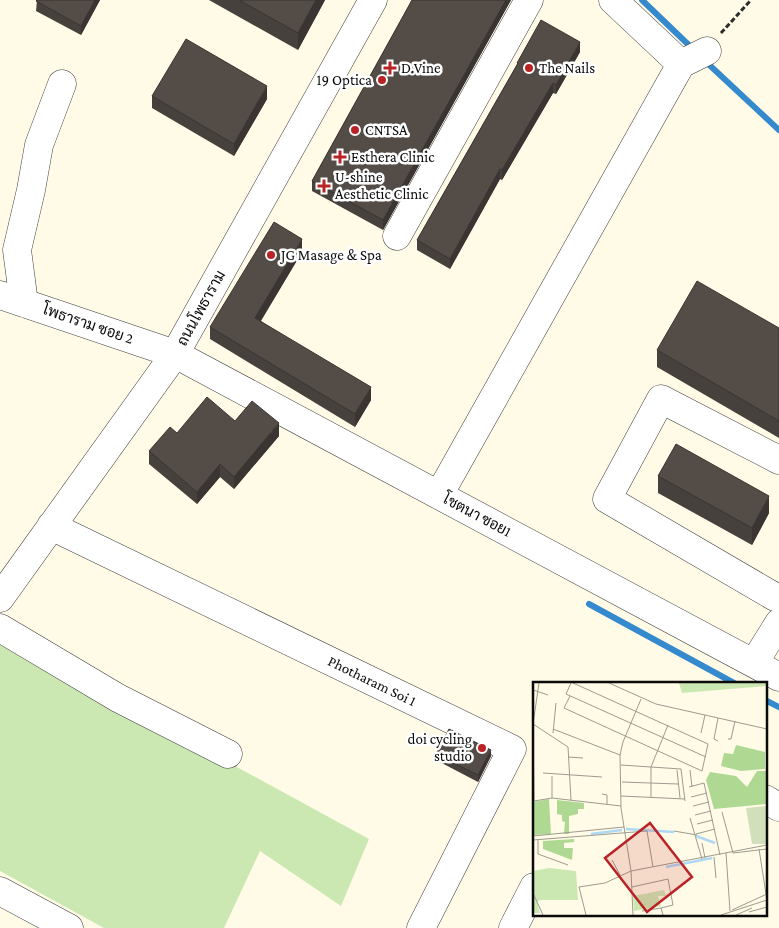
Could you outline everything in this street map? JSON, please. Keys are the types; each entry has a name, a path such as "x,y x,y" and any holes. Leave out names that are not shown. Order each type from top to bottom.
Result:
{"street":[{"name":"ถนนโพธาราม","path":"0,598 175,354 373,0"},
{"path":"398,236 529,0"},
{"path":"617,1 681,64"},
{"path":"439,495 681,64 706,51"},
{"path":"12,299 17,250 31,190 38,145 62,84"},
{"name":"โพธาราม ซอย 2","path":"12,299 175,354"},
{"name":"โชตนา ซอย1","path":"175,354 779,677"},
{"path":"754,663 778,608 607,499 661,399 779,460"},
{"name":"Photharam Soi 1","path":"51,526 512,749 420,928"},
{"path":"0,628 118,698 228,754"},
{"path":"766,800 779,807"},
{"path":"513,928 533,889"},
{"path":"0,891 69,928"}],"path":[{"path":"706,51 750,0"}],"green space":[{"path":"0,638 369,839 341,906 260,851 224,928 104,928 0,871"}],"building":[{"path":"37,0 95,0 81,26"},
{"path":"239,0 316,0 298,33"},
{"path":"412,0 506,0 383,220 312,181"},
{"path":"541,20 580,42 556,85 553,83 502,170 500,169 450,259 417,240"},
{"path":"186,39 267,86 234,144 152,96"},
{"path":"274,222 302,239 255,318 371,387 355,414 210,327"},
{"path":"697,281 779,328 779,421 657,350"},
{"path":"207,397 235,421 252,401 279,423 234,477 220,464 197,492 149,451 170,427 177,433"},
{"path":"676,444 769,496 752,528 658,476"},
{"path":"449,729 491,750 478,775 436,754"}],"waterway":[{"path":"642,0 694,50"},
{"path":"704,60 779,130"},
{"path":"589,604 732,682"},
{"path":"766,700 779,707"}],"place":[{"name":"D.Vine","path":"390,68"},
{"name":"The Nails","path":"529,68"},
{"name":"19 Optica","path":"382,80"},
{"name":"CNTSA","path":"355,130"},
{"name":"Esthera Clinic","path":"340,157"},
{"name":"U-shine Aesthetic Clinic","path":"324,186"},
{"name":"JG Masage & Spa","path":"271,255"},
{"name":"doi cycling studio","path":"482,748"}]}
